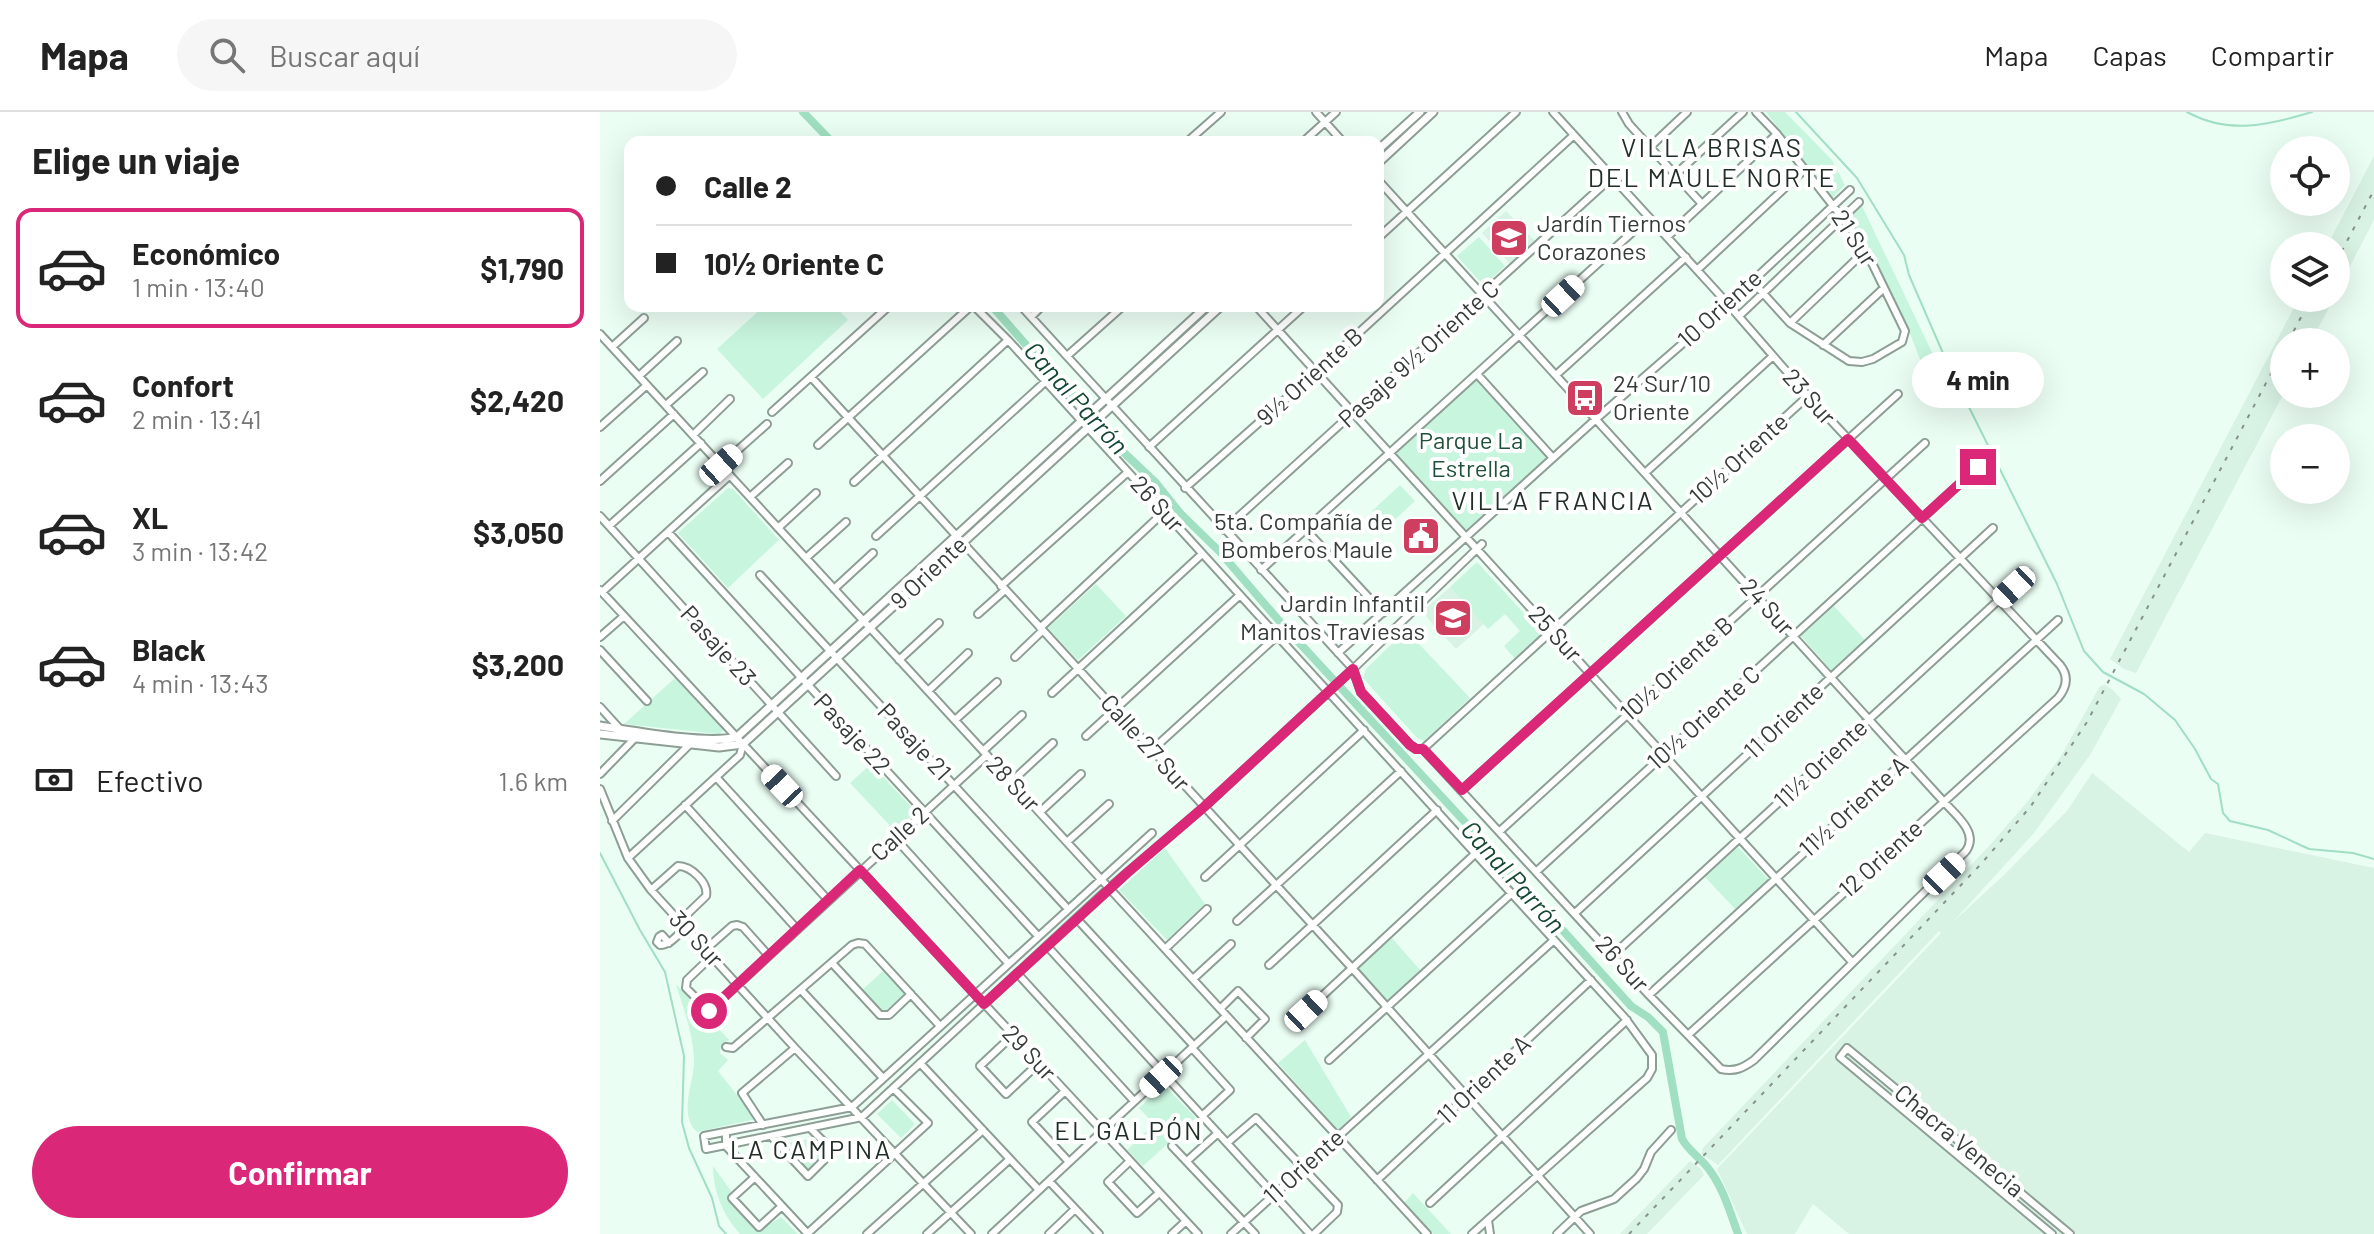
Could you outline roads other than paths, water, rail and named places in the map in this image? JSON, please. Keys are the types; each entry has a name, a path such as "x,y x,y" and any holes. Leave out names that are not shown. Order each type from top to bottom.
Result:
{"street":[{"path":"1194,136 1221,112"},
{"path":"1316,112 1338,136"},
{"path":"1310,136 1336,112"},
{"path":"1384,145 1420,112"},
{"path":"1384,157 1433,112"},
{"path":"1384,233 1516,112"},
{"name":"23 Sur","path":"1553,112 1808,396 2037,640 2062,668 2066,679"},
{"path":"1650,147 1687,112"},
{"path":"1675,175 1743,112"},
{"name":"21 Sur","path":"1756,112 1843,217 1865,251 1905,331 1902,342 1862,362 1849,361 1823,345"},
{"path":"1625,113 1650,147 1702,204"},
{"path":"1667,237 1777,134"},
{"name":"9½ Oriente B","path":"1384,310 1574,135"},
{"path":"1697,270 1805,169"},
{"name":"Pasaje 9½ Oriente C","path":"1224,530 1612,177"},
{"name":"24 Sur","path":"1384,187 1967,828 1972,842 1970,847 1852,962"},
{"name":"10 Oriente","path":"1338,653 1728,304 1850,190"},
{"name":"10 Oriente","path":"1739,316 1859,202"},
{"path":"1261,570 1649,217"},
{"path":"1790,323 1865,251"},
{"path":"1556,375 1686,257"},
{"path":"1752,281 1790,323 1823,345 1884,288"},
{"path":"772,412 882,312"},
{"path":"818,445 966,312"},
{"name":"26 Sur","path":"979,312 1086,423 1277,636 1330,689 1627,1020 1650,1052 1653,1063 1647,1078 1538,1175"},
{"name":"26 Sur","path":"1026,312 1353,669 1361,692 1410,745 1423,749 1721,1069 1733,1071 1754,1060 1852,962"},
{"path":"1031,317 1036,312"},
{"path":"1067,356 1116,312"},
{"name":"9 Oriente","path":"740,740 1100,410 1201,312"},
{"name":"9 Oriente","path":"1108,402 1214,312"},
{"name":"25 Sur","path":"1262,312 1467,537 1480,546 1552,631 1852,962"},
{"path":"1149,447 1298,312"},
{"name":"9½ Oriente B","path":"1185,488 1382,312"},
{"path":"612,347 644,318"},
{"name":"28 Sur","path":"600,334 1427,1234"},
{"path":"854,482 1008,340"},
{"path":"639,376 677,341"},
{"path":"1645,473 1773,356"},
{"path":"666,405 703,372"},
{"path":"1477,374 1553,458"},
{"name":"Calle 27 Sur","path":"811,377 1352,968 1590,1234"},
{"path":"876,536 1045,382"},
{"path":"600,427 647,385"},
{"path":"1462,790 1898,394"},
{"name":"10½ Oriente","path":"1423,749 1808,396"},
{"path":"693,435 730,399"},
{"path":"600,481 674,414"},
{"path":"721,465 767,424"},
{"path":"609,526 701,443"},
{"name":"10½ Oriente B","path":"1500,831 1925,443"},
{"path":"750,497 788,463"},
{"name":"10½ Oriente C","path":"1537,871 1978,467"},
{"path":"978,614 1128,472"},
{"path":"601,591 730,475"},
{"path":"778,528 816,493"},
{"path":"1015,657 1164,512"},
{"name":"Pasaje 23","path":"600,516 836,776"},
{"path":"806,558 846,522"},
{"name":"11 Oriente","path":"1575,913 1993,528"},
{"path":"1306,530 1383,613"},
{"name":"Pasaje 22","path":"668,532 1038,936"},
{"path":"1152,833 852,1107 704,1136 706,1149 862,1117 1109,888 1204,807 1480,546"},
{"path":"834,589 873,553"},
{"path":"1052,693 1202,554"},
{"name":"11½ Oriente","path":"1613,955 2028,573"},
{"name":"Pasaje 21","path":"760,575 1068,909"},
{"path":"1411,587 1424,601"},
{"name":"29 Sur","path":"601,591 1198,1234"},
{"path":"1086,736 1240,595"},
{"path":"600,637 624,616"},
{"name":"11½ Oriente A","path":"1649,995 2058,620"},
{"path":"899,660 939,623"},
{"path":"1151,751 1277,636"},
{"path":"600,650 647,701"},
{"path":"928,691 968,653"},
{"name":"12 Oriente","path":"1688,1035 2058,698 2066,679"},
{"path":"955,720 997,682"},
{"path":"600,707 619,729"},
{"name":"Calle 2","path":"712,956 686,984 686,988 709,1011 954,785 1022,715"},
{"path":"600,726 740,740"},
{"path":"1205,877 1364,730"},
{"path":"600,734 719,747 740,740"},
{"path":"600,774 634,739"},
{"path":"628,858 740,755 740,740"},
{"path":"1011,782 1053,743"},
{"path":"612,821 689,745"},
{"path":"1237,921 1401,771"},
{"path":"1040,812 1081,774"},
{"path":"716,777 828,900"},
{"name":"30 Sur","path":"600,789 628,858 651,890 971,1234"},
{"path":"1067,842 1109,804"},
{"path":"685,805 797,929"},
{"path":"1269,965 1437,810"},
{"path":"895,838 1008,963"},
{"path":"1306,1011 1476,853"},
{"path":"651,890 682,865 688,867 707,887 706,896 669,943"},
{"path":"1329,1060 1512,893"},
{"path":"1165,949 1207,909"},
{"path":"1077,919 1230,1090 1202,1116"},
{"path":"706,949 737,925 743,927 768,955"},
{"name":"11 Oriente","path":"1231,1234 1554,940"},
{"path":"726,1047 733,1048 858,943 865,944 940,1026"},
{"path":"1193,979 1231,944"},
{"path":"1047,946 1274,1195 1312,1234 1337,1212 1338,1205 1256,1118 1227,1143"},
{"path":"832,963 880,1015 889,1015 911,994"},
{"path":"1017,973 1134,1101"},
{"name":"11 Oriente A","path":"1377,1180 1591,980"},
{"path":"801,990 883,1078"},
{"path":"1220,1009 1238,991 1265,1019 1246,1038"},
{"path":"992,1234 1226,1016"},
{"path":"1430,1203 1627,1020"},
{"path":"1013,1035 980,1066 1006,1094 1039,1063"},
{"path":"763,1125 742,1093 795,1048"},
{"name":"Chacra Venecia","path":"2052,1234 1840,1057 1847,1048 2070,1234"},
{"path":"920,1063 1039,1190"},
{"path":"726,1132 726,1146 808,1234 928,1123 893,1088"},
{"path":"1065,1091 1032,1122 1069,1162"},
{"path":"1925,1128 1934,1119"},
{"path":"771,1136 808,1176 833,1151 810,1128"},
{"path":"867,1234 983,1130"},
{"path":"1557,1234 1588,1207 1614,1199 1637,1178 1651,1152 1671,1130"},
{"path":"1187,1161 1218,1133"},
{"path":"1172,1146 1255,1234"},
{"path":"927,1234 1010,1159"},
{"path":"1130,1161 1108,1182 1137,1213 1159,1193"},
{"path":"1472,1234 1538,1175"},
{"path":"755,1177 732,1198 759,1227 782,1206"},
{"path":"1049,1181 1099,1234"},
{"path":"1049,1234 1075,1209"},
{"path":"1488,1220 1490,1234"},
{"path":"1172,1234 1186,1221"}],"waterway":[{"name":"Canal Parrón","path":"803,112 826,136"},
{"path":"1796,112 1857,178 1904,255 1909,275 1949,367 2057,584 2084,651 2103,672 2144,694 2175,720 2211,779 2218,784 2223,813 2230,821 2268,830 2309,849 2353,853 2374,859"},
{"path":"2187,112 2218,124 2234,126 2265,124 2312,112"},
{"name":"Canal Parrón","path":"997,312 1057,380 1106,428 1119,448 1220,552 1281,623 1631,1006 1663,1032 1682,1139 1713,1175 1738,1234"},
{"path":"600,853 665,972 684,1056 682,1122 689,1148 712,1198 719,1226 726,1234"}],"railway":[{"path":"2350,235 2374,190"},
{"path":"2295,328 2304,312"},
{"path":"1629,1234 1981,864 2031,806 2087,722 2270,376"}],"place":[{"name":"Jardín Tiernos Corazones","path":"1509,238"},
{"name":"24 Sur/10 Oriente","path":"1585,398"},
{"name":"5ta. Compañía de Bomberos Maule","path":"1421,536"},
{"name":"Jardin Infantil Manitos Traviesas","path":"1453,618"}],"district":[{"name":"VILLA BRISAS DEL MAULE NORTE","path":"1712,163"},
{"name":"VILLA FRANCIA","path":"1553,501"},
{"name":"EL GALPÓN","path":"1129,1131"},
{"name":"LA CAMPINA","path":"811,1150"}],"park label":[{"name":"Parque La Estrella","path":"1471,455"}]}
